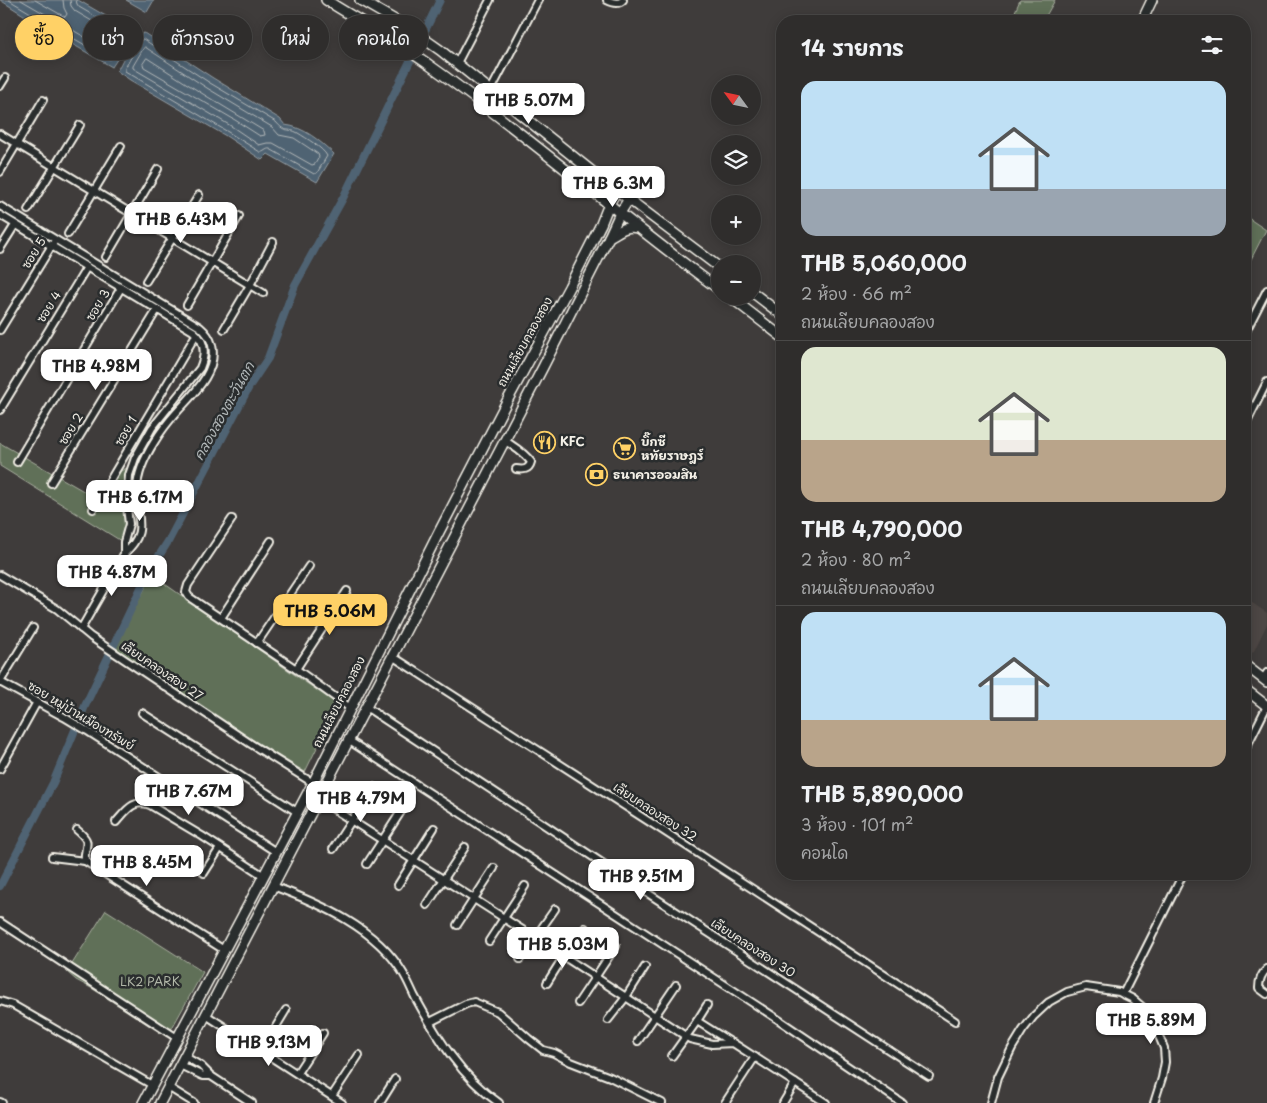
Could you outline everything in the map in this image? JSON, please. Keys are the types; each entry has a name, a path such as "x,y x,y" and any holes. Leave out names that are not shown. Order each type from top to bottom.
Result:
{"main road":[{"path":"326,0 432,67 620,212 637,228 711,283"},
{"path":"360,0 440,50 617,190 711,261"},
{"path":"1145,15 1152,0"},
{"name":"ถนนเลียบคลองสอง","path":"143,1103 298,812 439,532 569,287 617,190"},
{"path":"598,195 602,212 601,224"},
{"name":"ถนนเลียบคลองสอง","path":"160,1103 454,539 609,237 620,212 629,199"},
{"path":"609,237 630,226 637,228"},
{"path":"761,299 776,310"},
{"path":"741,305 776,332"},
{"path":"439,532 454,539"},
{"path":"1251,669 1266,678"},
{"path":"1251,694 1267,706"}],"street":[{"path":"457,63 490,0"},
{"path":"491,90 538,0"},
{"path":"608,0 618,3 623,0"},
{"path":"0,86 4,78"},
{"path":"0,172 43,100"},
{"path":"28,210 80,125"},
{"path":"0,134 263,293"},
{"path":"68,234 121,146"},
{"path":"106,257 158,169"},
{"path":"146,281 199,195"},
{"path":"0,206 200,327 206,332 210,340 214,356 208,373 164,428 146,457 136,490 140,530 138,538 124,554 81,629"},
{"path":"0,215 197,334 203,345 204,356 200,368 152,428 135,458 129,475 127,507 129,524 124,542 124,554"},
{"path":"187,304 239,216"},
{"path":"0,249 16,224"},
{"name":"ซอย 5","path":"0,330 56,239"},
{"path":"224,329 273,242"},
{"name":"ซอย 4","path":"0,410 87,267"},
{"name":"ซอย 3","path":"17,462 121,288"},
{"path":"1251,322 1267,290"},
{"name":"ซอย 2","path":"51,483 157,310"},
{"name":"ซอย 1","path":"93,509 194,338"},
{"path":"1251,414 1267,382"},
{"path":"157,422 164,428"},
{"path":"144,423 152,428"},
{"path":"504,440 518,449 531,462 530,466 526,469 516,469"},
{"path":"128,489 136,490"},
{"path":"232,519 188,585 186,592 189,597 350,708"},
{"path":"220,618 271,541"},
{"path":"256,643 309,566"},
{"name":"เลียบคลองสอง 27","path":"0,575 57,609 91,637 313,783"},
{"path":"296,669 347,591"},
{"path":"0,682 33,628"},
{"name":"เลียบคลองสอง 32","path":"392,656 956,1021"},
{"name":"ซอย หมู่บ้านเมืองทรัพย์","path":"0,682 89,732 276,852"},
{"path":"0,769 37,702"},
{"path":"1251,738 1267,706"},
{"name":"เลียบคลองสอง 30","path":"366,707 929,1076"},
{"path":"142,713 298,812"},
{"path":"348,740 776,1018 902,1103"},
{"path":"333,849 373,787"},
{"path":"318,799 690,1039 712,1044 733,1043"},
{"path":"116,822 135,804 143,803 150,805 264,876"},
{"path":"367,864 404,807"},
{"path":"398,884 434,828"},
{"path":"77,830 86,839 85,861"},
{"path":"427,905 465,847"},
{"path":"204,873 220,848"},
{"path":"52,858 85,861 224,950"},
{"path":"457,925 494,868"},
{"path":"1123,994 1180,880"},
{"path":"273,886 307,898 355,924 388,953 403,973 455,1062 477,1086 499,1103"},
{"path":"489,941 525,886"},
{"path":"520,959 555,909"},
{"path":"0,922 178,1038"},
{"path":"547,983 585,928"},
{"path":"578,1003 616,946"},
{"path":"608,1020 645,968"},
{"path":"1267,969 1261,976 1259,988 1267,994"},
{"path":"638,1041 676,986"},
{"path":"991,1103 998,1077 1012,1048 1028,1023 1049,1002 1067,992 1086,986 1119,992 1133,999 1147,1011 1164,1048 1164,1070 1154,1103"},
{"path":"0,1002 27,1012 152,1085"},
{"path":"430,1022 474,1002 498,1012 543,1050 610,1077 662,1103"},
{"path":"672,1056 707,1005"},
{"path":"262,1050 286,1010"},
{"path":"206,1014 342,1103"},
{"path":"696,1021 826,1103"},
{"path":"297,1073 323,1032"},
{"path":"332,1096 359,1055"},
{"path":"184,1056 252,1103"},
{"path":"725,1103 755,1057"},
{"path":"180,1065 197,1074 211,1076"},
{"path":"380,1103 395,1079"},
{"path":"783,1103 795,1083"},
{"path":"168,1087 194,1103"}],"shaded area":[{"path":"1251,602 1267,613 1267,624 1253,653 1251,652"}],"green space":[{"path":"1020,0 1055,0 1046,15 1014,15"},
{"path":"1251,220 1266,230 1251,259"},
{"path":"0,443 94,497 100,495 117,474 127,468 127,524 121,541 0,466"},
{"path":"152,575 338,705 305,772 111,652"},
{"name":"LK2 PARK","path":"106,910 203,972 167,1037 76,980 67,972"}],"water":[{"path":"0,0 78,0 104,15 83,15 83,50 73,45 73,15 24,15"},
{"path":"126,0 154,0 147,12"},
{"path":"143,34 153,39 153,60 185,60 280,119 285,125 292,126 311,135 323,144 334,154 317,182 268,154 262,160 226,136 117,71 122,60 143,60"},
{"path":"100,60 117,60 112,67"}],"waterway":[{"name":"คลองสองตะวันตก","path":"0,886 53,783 85,706 148,573 169,540 250,385 268,358 295,285 343,198 440,0"}],"place":[{"name":"KFC","path":"544,442"},
{"name":"บิ๊กซี หทัยราษฎร์","path":"625,449"},
{"name":"ธนาคารออมสิน","path":"597,475"}]}
